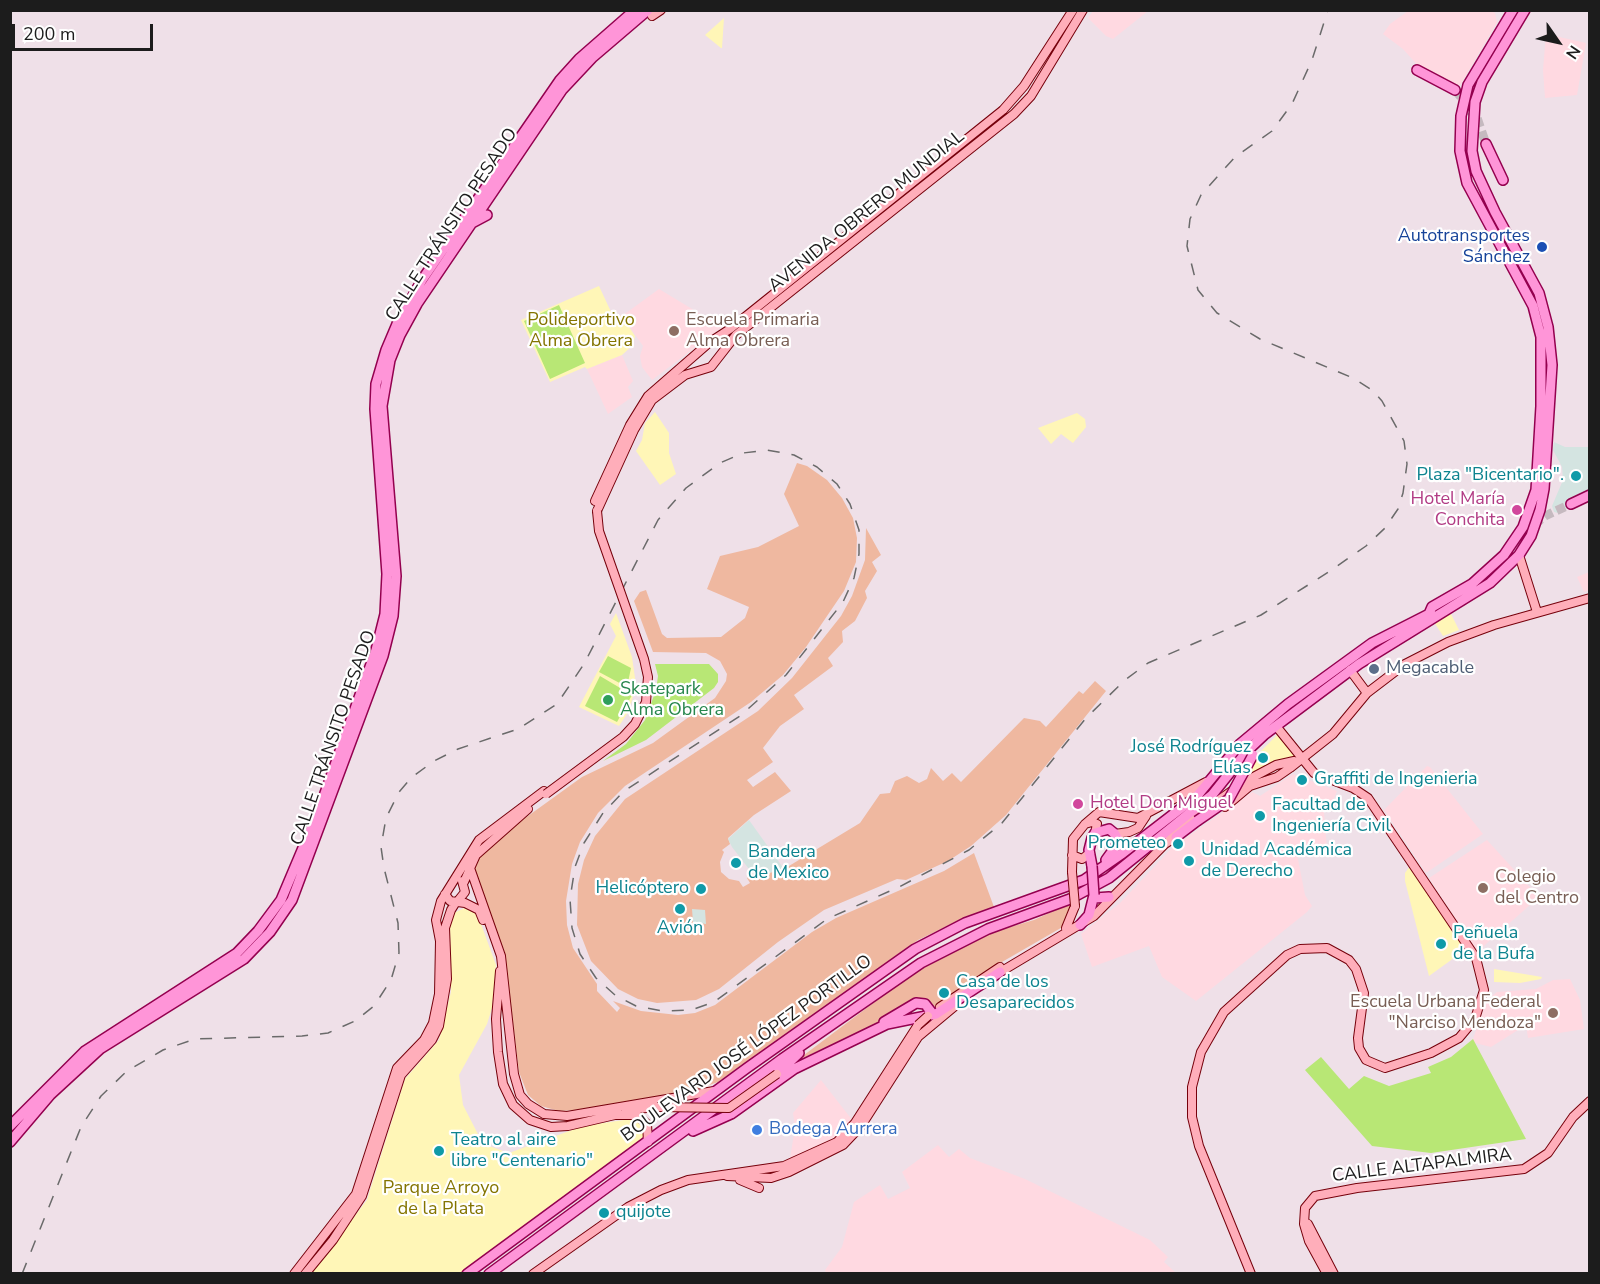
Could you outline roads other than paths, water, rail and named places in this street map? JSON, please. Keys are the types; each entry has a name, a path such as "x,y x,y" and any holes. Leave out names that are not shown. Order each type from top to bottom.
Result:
{"main road":[{"path":"642,13 661,10"},
{"path":"1483,67 1514,10"},
{"path":"1514,10 1482,58 1465,95 1461,116 1460,151 1467,183 1533,306 1546,368 1544,428"},
{"path":"1472,152 1475,102 1482,82 1525,10"},
{"name":"AVENIDA OBRERO MUNDIAL","path":"642,408 685,375 711,367 736,335 1014,114 1030,96 1079,11"},
{"name":"AVENIDA OBRERO MUNDIAL","path":"642,408 710,342 740,322 1003,110 1024,86 1079,11"},
{"name":"CALLE TRÁNSITO PESADO","path":"10,1142 50,1095 100,1048 244,959 278,921 296,891 383,656 393,616 396,576 382,406 390,360 409,318 471,223 573,76 642,13"},
{"name":"CALLE TRÁNSITO PESADO","path":"10,1126 85,1051 237,953 258,931 281,900 319,810 376,650 385,614 387,574 375,409 376,384 386,350 397,324 422,280 560,80 579,59 642,13"},
{"path":"1416,70 1455,90"},
{"path":"1467,115 1466,141 1472,152"},
{"path":"1486,144 1503,180"},
{"name":"BOULEVARD JOSÉ LÓPEZ PORTILLO","path":"489,1274 921,963 956,944 1073,904 1212,795 1248,750 1264,735 1350,670 1490,583 1519,555 1534,527 1544,489 1552,365 1548,327 1539,293 1490,201 1476,171 1472,152"},
{"path":"471,223 487,215"},
{"path":"1472,584 1504,555 1523,527 1536,490 1539,446 1540,337"},
{"path":"294,1274 356,1194 394,1075 402,1061 428,1034 433,1023 440,970 437,910 452,883 479,840 623,733 638,714 645,694 641,659 597,534 595,512 599,490 642,408"},
{"path":"1571,504 1590,495"},
{"path":"1095,868 1192,801 1217,775 1248,736 1320,679 1372,643 1429,614 1432,607 1498,568 1525,535"},
{"path":"1519,555 1537,611"},
{"path":"1176,837 1192,830 1258,778 1277,777 1290,768 1331,732 1366,692 1402,663 1446,640 1590,597"},
{"path":"1350,670 1366,692"},
{"path":"1276,726 1314,773"},
{"path":"677,1138 731,1114 794,1069 867,1033 898,1021 936,1014 1000,972 1080,925 1095,907 1165,844 1232,796 1264,735"},
{"path":"731,1177 732,1172 771,1169 791,1164 842,1138 855,1123 918,1026 932,1012 968,986 1066,928 1109,897 1165,839 1224,795 1301,758"},
{"path":"1251,1274 1199,1146 1192,1117 1192,1087 1201,1052 1224,1012 1287,955 1300,949 1327,948 1340,954 1356,969 1364,993 1358,1038 1362,1056 1371,1065 1390,1068 1431,1053 1459,1038 1470,1027 1477,1014 1484,990 1479,963 1378,810 1360,792 1314,773 1290,768"},
{"path":"1066,928 1073,904 1073,839 1085,824 1099,812 1133,819 1146,816 1217,775"},
{"path":"305,1274 333,1240 362,1196 401,1075 432,1040 440,1026 447,979 445,928 456,902 465,892 465,882 476,855 484,845 545,793"},
{"path":"1115,834 1130,832 1138,828 1146,816"},
{"path":"1085,824 1092,822 1098,824 1090,843 1090,853 1095,868 1095,907"},
{"path":"1095,833 1109,829 1115,834 1118,847 1095,868"},
{"path":"1072,855 1082,859 1090,853"},
{"path":"470,868 501,956 506,976 515,1080 521,1097 530,1106 544,1114 567,1116 718,1089"},
{"name":"BOULEVARD JOSÉ LÓPEZ PORTILLO","path":"467,1274 718,1089 915,949 965,923 1066,887 1095,868"},
{"path":"452,883 458,880 465,882 481,901"},
{"path":"446,894 450,902 478,910 500,966 498,1052 501,1076 509,1100 524,1116 544,1125 560,1127 628,1114 637,1115 645,1120 648,1127 648,1142"},
{"path":"1073,904 1095,907"},
{"path":"533,1274 628,1207 661,1190 688,1180 731,1177 771,1178 789,1172 850,1140 918,1037 1000,972"},
{"path":"867,1033 916,1003 927,1006 932,1012"},
{"path":"585,1121 613,1112 657,1107 729,1108 777,1074 814,1038"},
{"path":"777,1074 794,1069"},
{"name":"CALLE ALTAPALMIRA","path":"1305,1208 1312,1198 1325,1193 1524,1169 1548,1153 1573,1117 1590,1101"},
{"path":"731,1177 759,1188"},
{"path":"1305,1208 1305,1230 1327,1274"},
{"path":"1305,1208 1315,1241 1334,1274"}],"tunnel":[{"path":"1483,67 1473,91 1474,109 1486,144"},
{"path":"1455,90 1466,103 1467,115"},
{"path":"1526,533 1538,493"},
{"path":"1534,525 1545,516 1571,504"}],"railway":[{"path":"22,1274 81,1127 101,1096 127,1071 163,1050 195,1039 302,1036 328,1033 355,1021 374,1006 391,980 399,953 398,923 381,847 386,818 399,792 412,777 434,761 458,749 518,729 557,704 584,664 658,520 686,488 720,463 743,453 767,450 794,455 817,467 837,484 850,504 859,530 859,554 854,578 843,602 786,675 740,716 624,791 603,813 584,843 575,867 570,899 572,928 580,954 596,978 615,995 636,1006 662,1011 691,1010 714,1002 827,919 899,887 969,850 1002,823 1086,718 1125,680 1148,663 1261,615 1366,546 1385,528 1398,509 1407,464 1404,441 1382,401 1372,390 1353,378 1260,339 1217,313 1198,290 1187,246 1190,219 1201,195 1235,157 1272,131 1292,104 1312,60 1328,10"}],"place":[{"name":"Autotransportes Sánchez","path":"1542,247"},
{"name":"Escuela Primaria Alma Obrera","path":"674,331"},
{"name":"Plaza \"Bicentario\".","path":"1576,476"},
{"name":"Hotel María Conchita","path":"1517,510"},
{"name":"Megacable","path":"1374,669"},
{"name":"Skatepark Alma Obrera","path":"608,700"},
{"name":"José Rodríguez Elías","path":"1263,758"},
{"name":"Graffiti de Ingenieria","path":"1302,780"},
{"name":"Hotel Don Miguel","path":"1078,804"},
{"name":"Facultad de Ingeniería Civil","path":"1260,816"},
{"name":"Prometeo","path":"1178,844"},
{"name":"Unidad Académica de Derecho","path":"1189,861"},
{"name":"Bandera de Mexico","path":"736,863"},
{"name":"Colegio del Centro","path":"1483,888"},
{"name":"Helicóptero","path":"701,889"},
{"name":"Avión","path":"680,909"},
{"name":"Peñuela de la Bufa","path":"1441,944"},
{"name":"Casa de los Desaparecidos","path":"944,993"},
{"name":"Escuela Urbana Federal \"Narciso Mendoza\"","path":"1553,1013"},
{"name":"Bodega Aurrera","path":"757,1130"},
{"name":"Teatro al aire libre \"Centenario\"","path":"439,1151"},
{"name":"quijote","path":"604,1213"}],"park label":[{"name":"Polideportivo Alma Obrera","path":"581,331"},
{"name":"Parque Arroyo de la Plata","path":"441,1199"}]}
